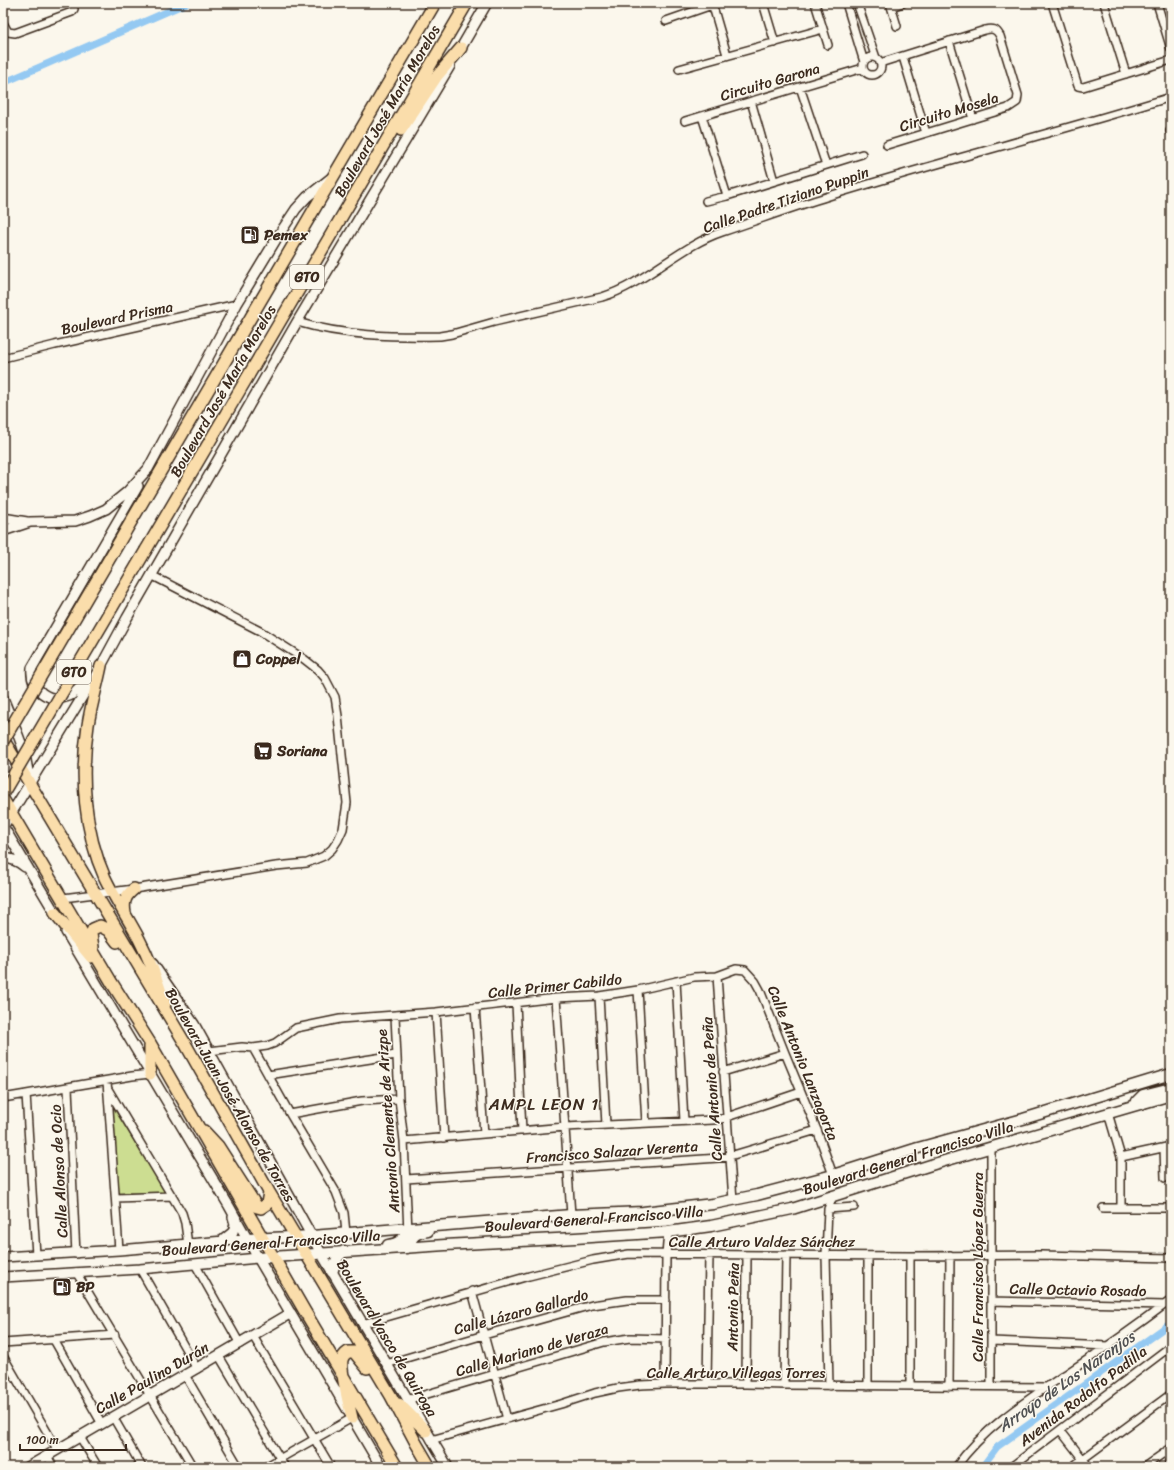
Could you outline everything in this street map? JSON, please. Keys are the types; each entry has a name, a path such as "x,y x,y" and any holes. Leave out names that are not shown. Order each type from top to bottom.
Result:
{"main road":[{"name":"Boulevard José María Morelos","path":"3,740 435,3"},
{"name":"Boulevard José María Morelos","path":"3,793 468,3"},
{"path":"364,180 390,148 437,76 461,48"},
{"path":"101,666 85,748 84,791 93,844 98,860 112,892 146,954 160,988 168,1016"},
{"name":"Boulevard Juan José Alonso de Torres","path":"3,740 168,1016 269,1192 391,1396 430,1467"},
{"path":"3,799 112,983 150,1043 273,1257 397,1467"},
{"path":"126,918 124,901 134,889"},
{"path":"55,913 112,983"},
{"path":"96,955 90,934 93,929 100,926 108,930 156,997"},
{"path":"150,1043 150,1074"},
{"name":"Boulevard General Francisco Villa","path":"247,1239 262,1237 312,1236 571,1215 658,1210 733,1200 834,1175 918,1148 1023,1119 1171,1074"},
{"path":"1136,1105 1137,1101 1143,1095 1171,1088"},
{"name":"Boulevard General Francisco Villa","path":"258,1258 347,1251 668,1232 749,1218 792,1209 934,1164 1171,1095"},
{"path":"197,1126 208,1134 218,1146 257,1207 261,1208 267,1204 269,1192"},
{"path":"407,1248 414,1236 420,1232 475,1226 486,1223"},
{"path":"332,1272 338,1257 347,1251 362,1246 396,1244 407,1234 408,1228"},
{"path":"352,1418 342,1362 343,1356 348,1352 354,1352 391,1396 429,1435"}],"street":[{"path":"3,23 8,32 15,33 72,12 74,9 73,3"},
{"path":"381,1467 229,1206 3,826 101,666 151,575 297,322 487,3"},
{"path":"763,3 775,43"},
{"path":"816,3 828,45"},
{"path":"846,3 863,65 868,74 876,74 879,71 878,60 865,30 857,3"},
{"path":"897,26 891,5 903,3"},
{"path":"1052,3 1078,86 1083,87 1171,60"},
{"path":"1104,3 1126,74"},
{"path":"1157,3 1171,49"},
{"path":"666,21 712,4 727,55"},
{"path":"678,69 823,29"},
{"name":"Circuito Mosela","path":"887,145 1008,108 1017,102 1018,95 1000,36 996,30 990,29 949,41"},
{"path":"855,33 865,30"},
{"path":"863,65 869,57 878,60 903,57 949,41 972,119"},
{"path":"903,57 926,133"},
{"name":"Circuito Garona","path":"685,121 800,87 863,65"},
{"path":"800,87 826,165"},
{"name":"Calle Padre Tiziano Puppin","path":"297,322 330,330 364,335 440,336 602,296 613,293 627,286 696,245 720,233 829,196 1107,117 1171,97"},
{"path":"751,101 774,181"},
{"path":"702,116 727,196"},
{"path":"706,201 727,196 862,154"},
{"path":"101,666 78,690 71,695 61,698 44,694 33,683 31,675 32,668 148,469 237,304 257,270 296,209 314,191 332,177"},
{"name":"Boulevard Prisma","path":"3,358 237,304"},
{"path":"3,518 30,522 75,520 90,516 106,509 117,501 148,469"},
{"path":"3,531 30,522"},
{"path":"63,898 134,889 276,866 307,863 324,856 338,840 346,816 347,803 339,722 335,696 325,678 318,670 304,659 260,631 151,575"},
{"path":"3,698 27,759 29,783"},
{"path":"3,858 17,860 33,876"},
{"name":"Boulevard Vasco de Quiroga","path":"146,954 178,1000 209,1051 232,1095 321,1253 448,1467"},
{"name":"Calle Antonio Lanzagorta","path":"717,976 736,969 745,970 755,981 766,1004 834,1175"},
{"name":"Calle Primer Cabildo","path":"209,1051 267,1046 275,1043 296,1028 340,1019 395,1016 556,998 599,996 638,990 694,977 717,976"},
{"name":"Calle Antonio de Peña","path":"717,976 733,1200"},
{"path":"676,981 684,1121"},
{"path":"638,990 646,1123"},
{"path":"599,996 606,1125"},
{"path":"556,998 571,1215"},
{"path":"516,1003 522,1131"},
{"path":"475,1007 484,1134"},
{"path":"436,1012 444,1138"},
{"name":"Antonio Clemente de Arizpe","path":"395,1016 396,1055 406,1179 408,1228 407,1248"},
{"path":"254,1048 290,1114 336,1192 344,1213 346,1233"},
{"path":"723,1072 785,1053"},
{"path":"268,1075 396,1055"},
{"path":"3,1098 150,1074"},
{"path":"107,1081 119,1250"},
{"name":"Calle Alonso de Ocio","path":"68,1088 76,1254"},
{"path":"108,1089 182,1213 186,1223 188,1245"},
{"path":"404,1141 565,1127 706,1121 726,1117 801,1092"},
{"path":"26,1094 36,1255"},
{"path":"290,1114 354,1102 399,1099"},
{"path":"1108,1113 1121,1157 1121,1208"},
{"name":"Francisco Salazar Verenta","path":"406,1179 730,1156 817,1130"},
{"path":"1121,1157 1168,1147 1165,1178"},
{"name":"Calle Francisco López Guerra","path":"990,1386 991,1148"},
{"path":"116,1198 172,1196"},
{"path":"829,1386 826,1255 828,1209 833,1196"},
{"path":"221,1241 231,1235 235,1228 229,1206"},
{"path":"828,1209 854,1206"},
{"path":"1103,1208 1171,1208"},
{"path":"665,1384 666,1254 668,1232"},
{"name":"Boulevard General Francisco Villa","path":"3,1257 76,1254 247,1239"},
{"name":"Calle Arturo Valdez Sánchez","path":"362,1324 472,1291 593,1260 629,1254 950,1256 991,1254 1171,1258"},
{"path":"707,1384 709,1255"},
{"name":"Antonio Peña","path":"746,1384 747,1255"},
{"path":"784,1385 786,1255"},
{"path":"868,1256 868,1386"},
{"path":"910,1256 910,1386"},
{"path":"949,1387 950,1256"},
{"name":"Boulevard General Francisco Villa","path":"3,1277 140,1269 258,1258"},
{"path":"195,1264 240,1344"},
{"path":"140,1269 197,1369"},
{"path":"76,1272 193,1467"},
{"path":"472,1291 507,1419"},
{"name":"Calle Lázaro Gallardo","path":"386,1364 592,1305 627,1300 666,1300"},
{"name":"Calle Octavio Rosado","path":"990,1301 1168,1303"},
{"name":"Avenida Rodolfo Padilla","path":"956,1467 974,1445 1029,1399 1108,1346 1168,1303"},
{"name":"Calle Paulino Durán","path":"28,1467 240,1344 290,1313"},
{"path":"3,1343 115,1335"},
{"path":"253,1336 331,1467"},
{"name":"Calle Mariano de Veraza","path":"407,1400 604,1342 630,1338 666,1339"},
{"path":"54,1340 102,1424"},
{"path":"991,1341 1108,1346"},
{"name":"Avenida Rodolfo Padilla","path":"1011,1467 1171,1346"},
{"path":"3,1356 57,1449"},
{"path":"219,1356 285,1467"},
{"path":"185,1375 239,1467"},
{"name":"Calle Arturo Villegas Torres","path":"429,1435 507,1419 595,1393 640,1385 746,1384 1048,1387"},
{"path":"1072,1467 1171,1394"},
{"path":"113,1417 142,1467"},
{"path":"265,1467 314,1438 352,1418"},
{"path":"1060,1430 1089,1467"},
{"path":"80,1437 98,1467"},
{"path":"1144,1467 1169,1449 1171,1467"},
{"path":"47,1456 54,1467"}],"green space":[{"path":"112,1108 166,1193 119,1193 110,1112"}],"waterway":[{"path":"3,83 187,3"},
{"name":"Arroyo de Los Naranjos","path":"982,1467 997,1447 1171,1323"}],"place":[{"name":"Pemex","path":"250,235"},
{"name":"Coppel","path":"242,659"},
{"name":"Soriana","path":"263,751"},
{"name":"BP","path":"62,1287"}],"district":[{"name":"AMPL LEON 1","path":"544,1104"}]}
